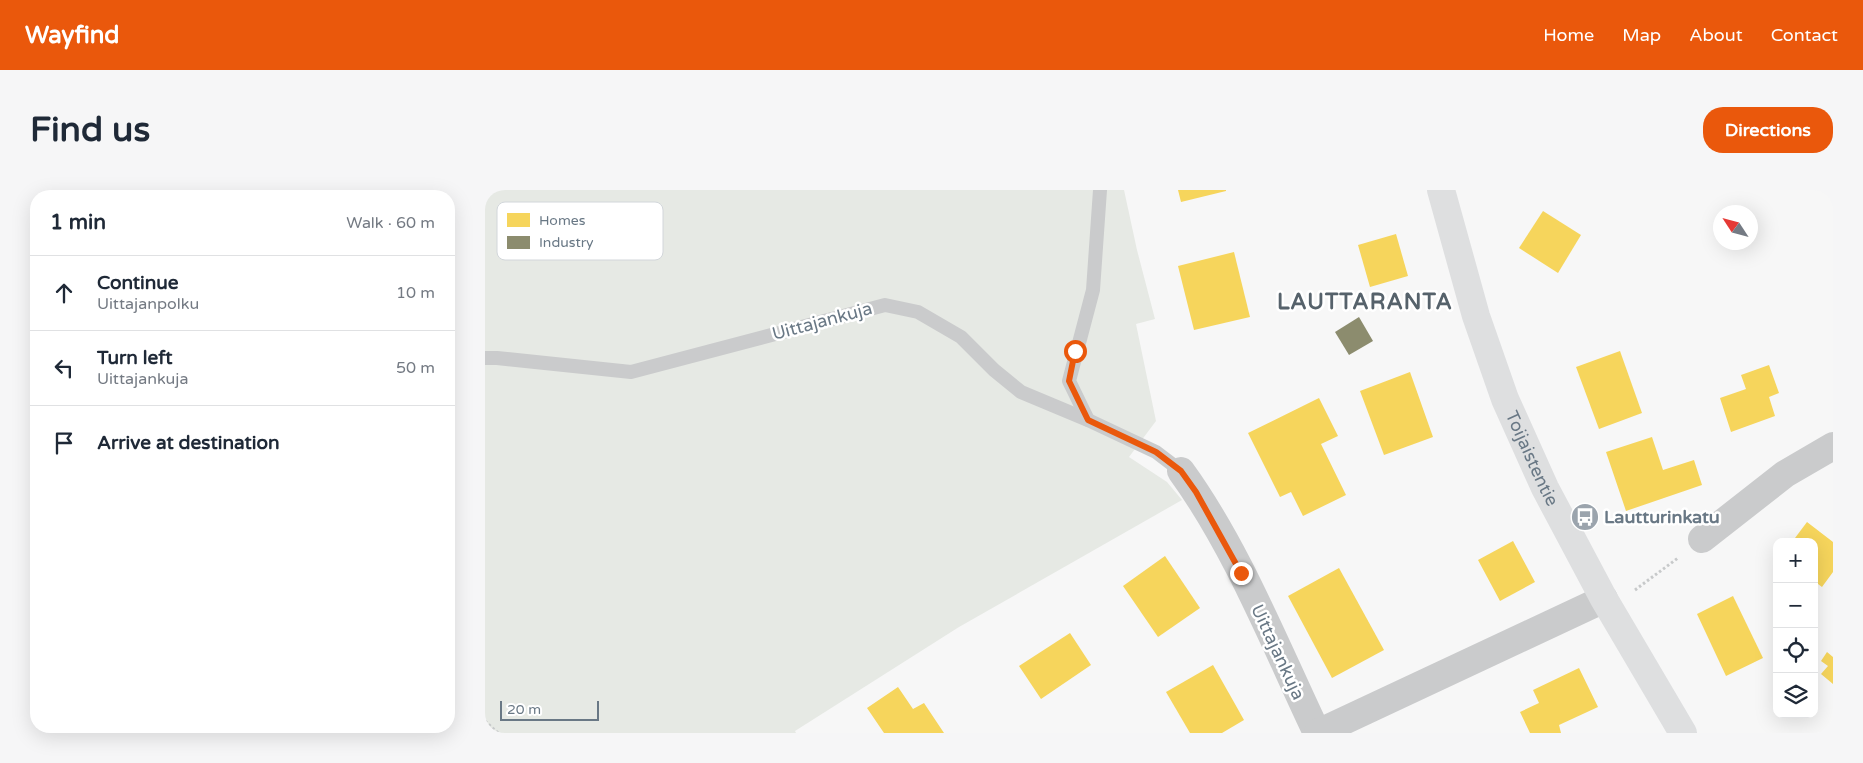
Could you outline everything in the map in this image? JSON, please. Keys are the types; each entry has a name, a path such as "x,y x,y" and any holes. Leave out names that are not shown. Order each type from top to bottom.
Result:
{"street":[{"name":"Toijaistentie","path":"1441,190 1476,316 1505,399 1545,488 1616,597 1683,733"},
{"path":"1702,539 1785,474 1833,446"},
{"name":"Uittajankuja","path":"1181,471 1196,492 1241,573 1317,733"},
{"path":"1317,733 1616,597"}],"lane":[{"path":"1088,420 1069,381 1093,290 1100,190"},
{"name":"Uittajankuja","path":"485,358 631,372 885,305 917,312 961,337 993,370 1021,392 1088,420 1156,452 1181,471"}],"path":[{"path":"1616,597 1702,539"},
{"path":"485,721 498,733"}],"shaded area":[{"path":"485,190 1124,190 1155,319 1136,324 1156,421 1129,457 1167,482 1182,500 959,627 795,731 796,733 485,733"}],"building: Homes":[{"path":"1178,190 1226,190 1226,191 1181,202"},
{"path":"1543,211 1581,235 1558,273 1519,248"},
{"path":"1396,234 1408,276 1370,287 1358,245"},
{"path":"1234,252 1250,317 1194,330 1178,266"},
{"path":"1620,351 1642,413 1599,429 1576,367"},
{"path":"1769,365 1779,393 1769,397 1775,416 1731,432 1720,398 1746,389 1741,375"},
{"path":"1410,372 1433,437 1384,455 1360,391"},
{"path":"1319,398 1338,436 1321,444 1346,495 1303,516 1291,492 1280,497 1248,433"},
{"path":"1652,437 1663,470 1694,460 1702,485 1626,511 1606,452"},
{"path":"1807,522 1833,542 1833,572 1822,587 1818,584 1818,538 1795,538"},
{"path":"1513,541 1535,582 1500,601 1478,560"},
{"path":"1165,556 1200,608 1158,637 1123,586"},
{"path":"1339,568 1384,650 1332,678 1288,596"},
{"path":"1733,596 1763,658 1726,676 1697,614"},
{"path":"1070,633 1091,665 1041,699 1019,666"},
{"path":"1827,652 1833,657 1833,684 1821,674 1828,666 1821,661"},
{"path":"1213,665 1244,720 1222,733 1190,733 1166,692"},
{"path":"1579,668 1598,707 1559,725 1561,733 1530,733 1520,712 1539,703 1533,690"},
{"path":"898,687 913,709 924,703 944,733 884,733 867,708"}],"building: Industry":[{"path":"1359,317 1373,341 1349,355 1335,332"}],"place":[{"name":"Lautturinkatu","path":"1585,517"}],"district":[{"name":"LAUTTARANTA","path":"1365,301"}],"route":[{"path":"1075,351 1069,381 1088,420 1156,452 1181,471 1196,492 1241,573"}]}
